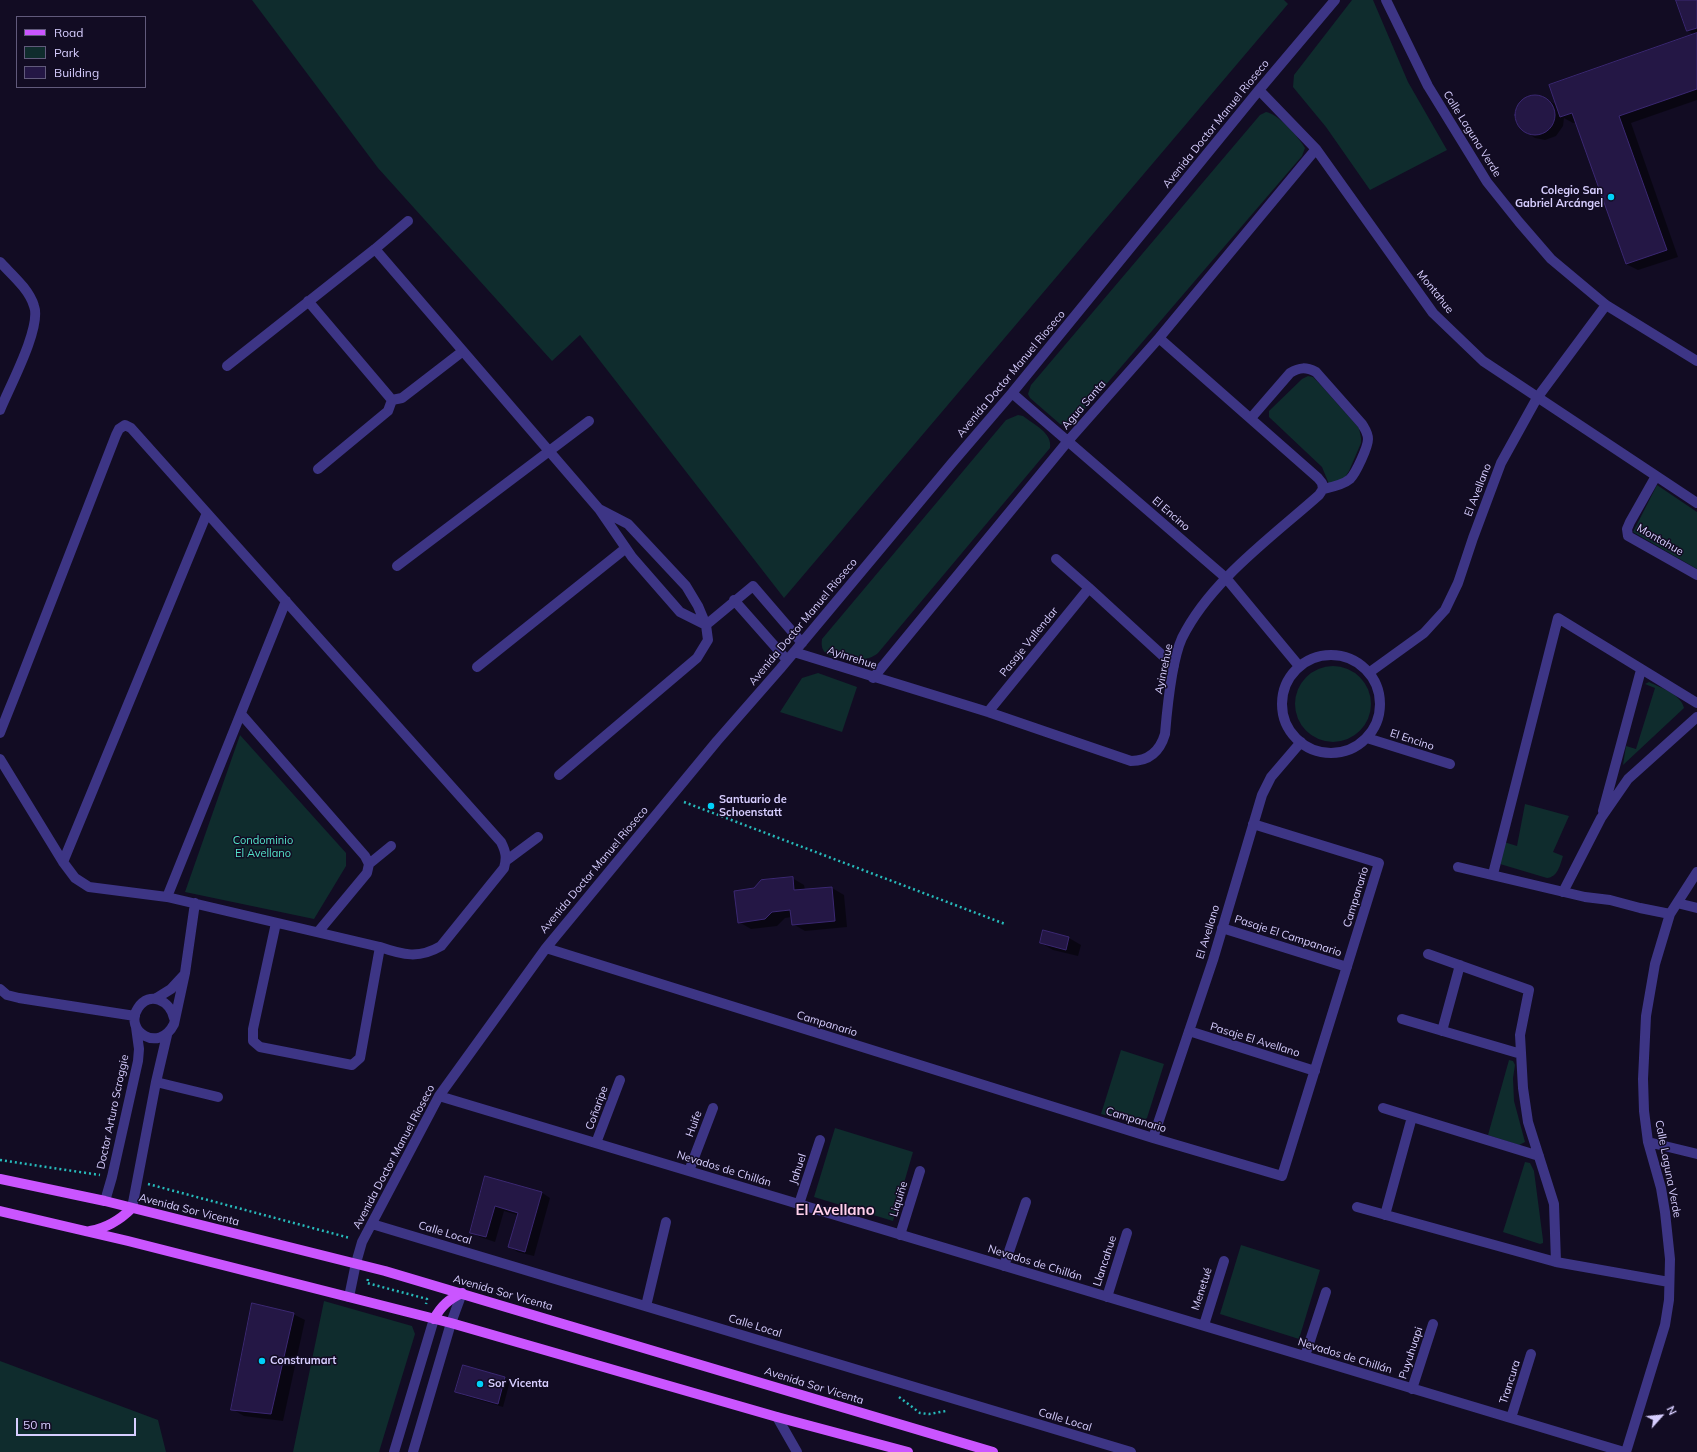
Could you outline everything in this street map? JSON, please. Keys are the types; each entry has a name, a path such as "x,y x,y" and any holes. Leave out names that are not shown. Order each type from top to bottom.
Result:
{"main road":[{"name":"Avenida Sor Vicenta","path":"0,1179 104,1201 372,1267 993,1452"},
{"path":"86,1231 96,1230 116,1221 132,1208"},
{"path":"0,1211 86,1231 429,1317 777,1417 908,1452"},
{"path":"429,1317 449,1300 462,1293"}],"street":[{"name":"Avenida Doctor Manuel Rioseco","path":"349,1297 362,1242 439,1096 546,948 671,797 1012,393 1259,90 1335,0"},
{"name":"Calle Laguna Verde","path":"1386,0 1428,86 1487,182 1519,222 1551,259 1606,305 1697,361"},
{"name":"Montahue","path":"1259,90 1316,149 1433,313 1483,361 1697,503"},
{"name":"Agua Santa","path":"873,678 1068,441 1159,338 1316,149"},
{"path":"227,366 375,249 408,221"},
{"path":"375,249 599,509 626,548 680,612 706,625"},
{"path":"0,262 27,292 35,307 33,333 0,410"},
{"path":"308,301 392,400"},
{"name":"El Avellano","path":"1370,672 1424,634 1445,610 1458,583 1501,463 1537,398 1606,305"},
{"path":"1159,338 1318,478 1322,483 1323,489 1350,480 1366,448 1368,439 1367,432 1362,424 1316,372 1307,368 1298,368 1290,373 1251,418"},
{"path":"392,400 402,398 463,351"},
{"name":"El Encino","path":"1012,393 1226,578 1299,666"},
{"path":"318,469 388,411 392,400"},
{"path":"397,566 589,421"},
{"path":"0,733 119,428 125,426 131,428 501,842 505,850 506,860 504,868 441,946 429,953 398,953 380,947 167,897 89,887 75,878 63,862 0,759"},
{"name":"Montahue","path":"1656,476 1630,522 1627,529 1628,536 1697,575"},
{"name":"Ayinrehue","path":"791,656 873,678 988,712 1131,760 1138,760 1152,755 1163,743 1174,666 1182,639 1202,608 1226,578 1319,495 1323,489"},
{"path":"559,775 697,658 708,640 706,625 698,606 686,586 628,524 599,509"},
{"path":"63,862 207,513"},
{"path":"477,667 626,548"},
{"path":"1056,559 1174,666"},
{"path":"706,625 734,600 753,586 802,643"},
{"name":"Pasaje Vallendar","path":"988,712 1089,588"},
{"path":"734,600 791,656"},
{"path":"167,897 286,601"},
{"path":"1493,874 1558,618 1697,703"},
{"path":"1328,654 1343,656 1358,662 1370,672 1378,687 1381,704 1378,720 1367,738 1357,746 1341,753 1324,753 1308,748 1295,737 1286,724 1282,708 1283,693 1289,678 1299,666 1312,658 1328,654"},
{"path":"1601,818 1641,670"},
{"path":"241,714 365,856 368,864 367,873 318,932"},
{"path":"1563,892 1601,818 1628,779 1697,717"},
{"name":"El Encino","path":"1367,738 1450,764"},
{"name":"El Avellano","path":"1153,1138 1222,928 1262,795 1271,777 1301,742"},
{"name":"Campanario","path":"546,948 1153,1138 1282,1176 1379,863 1253,824"},
{"path":"506,860 538,837"},
{"path":"368,864 391,846"},
{"path":"1458,867 1493,874 1585,897 1610,900 1670,914"},
{"name":"Calle Laguna Verde","path":"1625,1452 1665,1325 1669,1282 1670,1259 1665,1212 1655,1165 1648,1142 1644,1111 1643,1079 1646,1016 1655,964 1670,914 1697,872"},
{"path":"174,1018 185,973 195,903"},
{"path":"1677,903 1697,908"},
{"path":"276,922 253,1029 253,1041 260,1047 352,1065 360,1058 380,947"},
{"name":"Pasaje El Campanario","path":"1222,928 1347,967"},
{"path":"1428,954 1530,990 1520,1034 1523,1088 1528,1122 1554,1204 1556,1262"},
{"path":"1442,1031 1460,966"},
{"path":"0,989 7,995 18,998 135,1016 137,1010 142,1004 148,1000 155,999 171,989 185,973"},
{"path":"132,1208 156,1082 167,1035 174,1024 173,1011 169,1005 155,999"},
{"name":"Doctor Arturo Scroggie","path":"104,1201 112,1177 138,1061 139,1049 135,1016"},
{"path":"1402,1019 1521,1054"},
{"path":"136,1027 146,1037 154,1039 167,1035"},
{"name":"Pasaje El Avellano","path":"1189,1031 1315,1071"},
{"name":"Coñaripe","path":"596,1143 620,1080"},
{"path":"156,1082 218,1097"},
{"name":"Nevados de Chillán","path":"439,1096 1625,1452"},
{"name":"Huife","path":"689,1171 713,1108"},
{"path":"1383,1108 1539,1156"},
{"path":"1385,1215 1412,1117"},
{"name":"Jahuel","path":"799,1204 820,1140"},
{"path":"1648,1142 1697,1154"},
{"name":"Liquiñe","path":"900,1235 920,1171"},
{"path":"1004,1266 1026,1202"},
{"path":"1356,1207 1556,1262 1669,1282"},
{"path":"646,1306 666,1222"},
{"name":"Calle Local","path":"372,1224 1131,1452"},
{"name":"Llancahue","path":"1106,1297 1127,1233"},
{"name":"Menetué","path":"1204,1325 1224,1261"},
{"path":"1305,1356 1326,1292"},
{"path":"413,1452 451,1323 462,1293"},
{"path":"394,1452 429,1317"},
{"name":"Puyuhuapi","path":"1412,1389 1433,1324"},
{"name":"Trancura","path":"1511,1418 1531,1354"},
{"path":"777,1417 797,1452"}],"path":[{"path":"671,797 1005,924"},
{"path":"0,1160 112,1177"},
{"path":"137,1181 362,1242"},
{"path":"372,1267 367,1283 427,1300 429,1317"},
{"path":"896,1395 920,1413 929,1414 942,1411 950,1412"}],"green space":[{"path":"252,0 1284,0 1288,4 784,598 580,335 552,361 378,168"},
{"path":"1352,0 1373,0 1408,82 1447,150 1370,190 1326,127 1293,87 1294,75"},
{"path":"1266,112 1276,116 1298,138 1305,148 1302,156 1073,423 1069,426 1060,424 1030,398 1028,394 1031,385 1260,115"},
{"path":"1308,376 1313,377 1318,382 1359,428 1361,438 1361,443 1344,479 1329,484 1322,467 1269,417 1269,411 1302,379"},
{"path":"1018,415 1023,416 1045,433 1050,443 1050,448 878,653 867,659 854,659 828,655 824,652 822,648 822,639 1006,420"},
{"path":"1657,485 1697,512 1697,569 1633,532"},
{"path":"1333,666 1348,669 1360,677 1368,689 1371,704 1368,719 1360,731 1348,739 1333,742 1318,739 1306,731 1298,719 1295,704 1298,689 1306,677 1318,669"},
{"path":"818,673 857,687 842,732 780,712 802,678"},
{"path":"1649,682 1675,695 1682,703 1684,708 1623,765 1626,746 1636,749 1655,688 1645,684"},
{"name":"Condominio El Avellano","path":"240,735 346,853 346,866 314,919 185,892"},
{"path":"1525,804 1569,816 1553,852 1563,856 1560,867 1551,877 1547,878 1500,864 1504,842 1517,846"},
{"path":"1121,1050 1164,1064 1147,1118 1139,1123 1101,1114"},
{"path":"1509,1060 1513,1061 1515,1065 1513,1078 1514,1101 1525,1142 1519,1145 1488,1135"},
{"path":"835,1128 913,1152 893,1221 814,1197"},
{"path":"1525,1162 1530,1163 1534,1171 1543,1240 1543,1243 1540,1244 1503,1232"},
{"path":"1241,1245 1320,1270 1299,1339 1220,1314"},
{"path":"324,1301 412,1326 415,1334 379,1452 293,1452"},
{"path":"0,1361 158,1420 166,1452 0,1452"}],"building":[{"path":"1676,0 1697,0 1697,28 1687,31"},
{"path":"1697,33 1697,89 1619,116 1667,250 1626,264 1572,113 1560,117 1549,85"},
{"path":"1539,95 1546,98 1552,104 1555,115 1554,123 1546,132 1539,135 1531,135 1524,132 1516,123 1515,111 1518,104 1527,96"},
{"path":"793,877 794,890 832,887 835,921 792,925 790,910 772,912 765,919 738,923 734,891 754,888 761,880"},
{"path":"1043,930 1069,937 1066,950 1040,943"},
{"path":"485,1176 542,1192 525,1252 508,1247 518,1213 495,1206 486,1237 470,1233"},
{"name":"Construmart","path":"252,1303 294,1313 271,1414 231,1410"},
{"name":"Sor Vicenta","path":"463,1365 505,1377 498,1404 455,1392"}],"place":[{"name":"Colegio San Gabriel Arcángel","path":"1611,197"},
{"name":"Santuario de Schoenstatt","path":"711,806"},
{"name":"Construmart","path":"262,1361"},
{"name":"Sor Vicenta","path":"480,1384"}],"district":[{"name":"El Avellano","path":"835,1210"}]}
